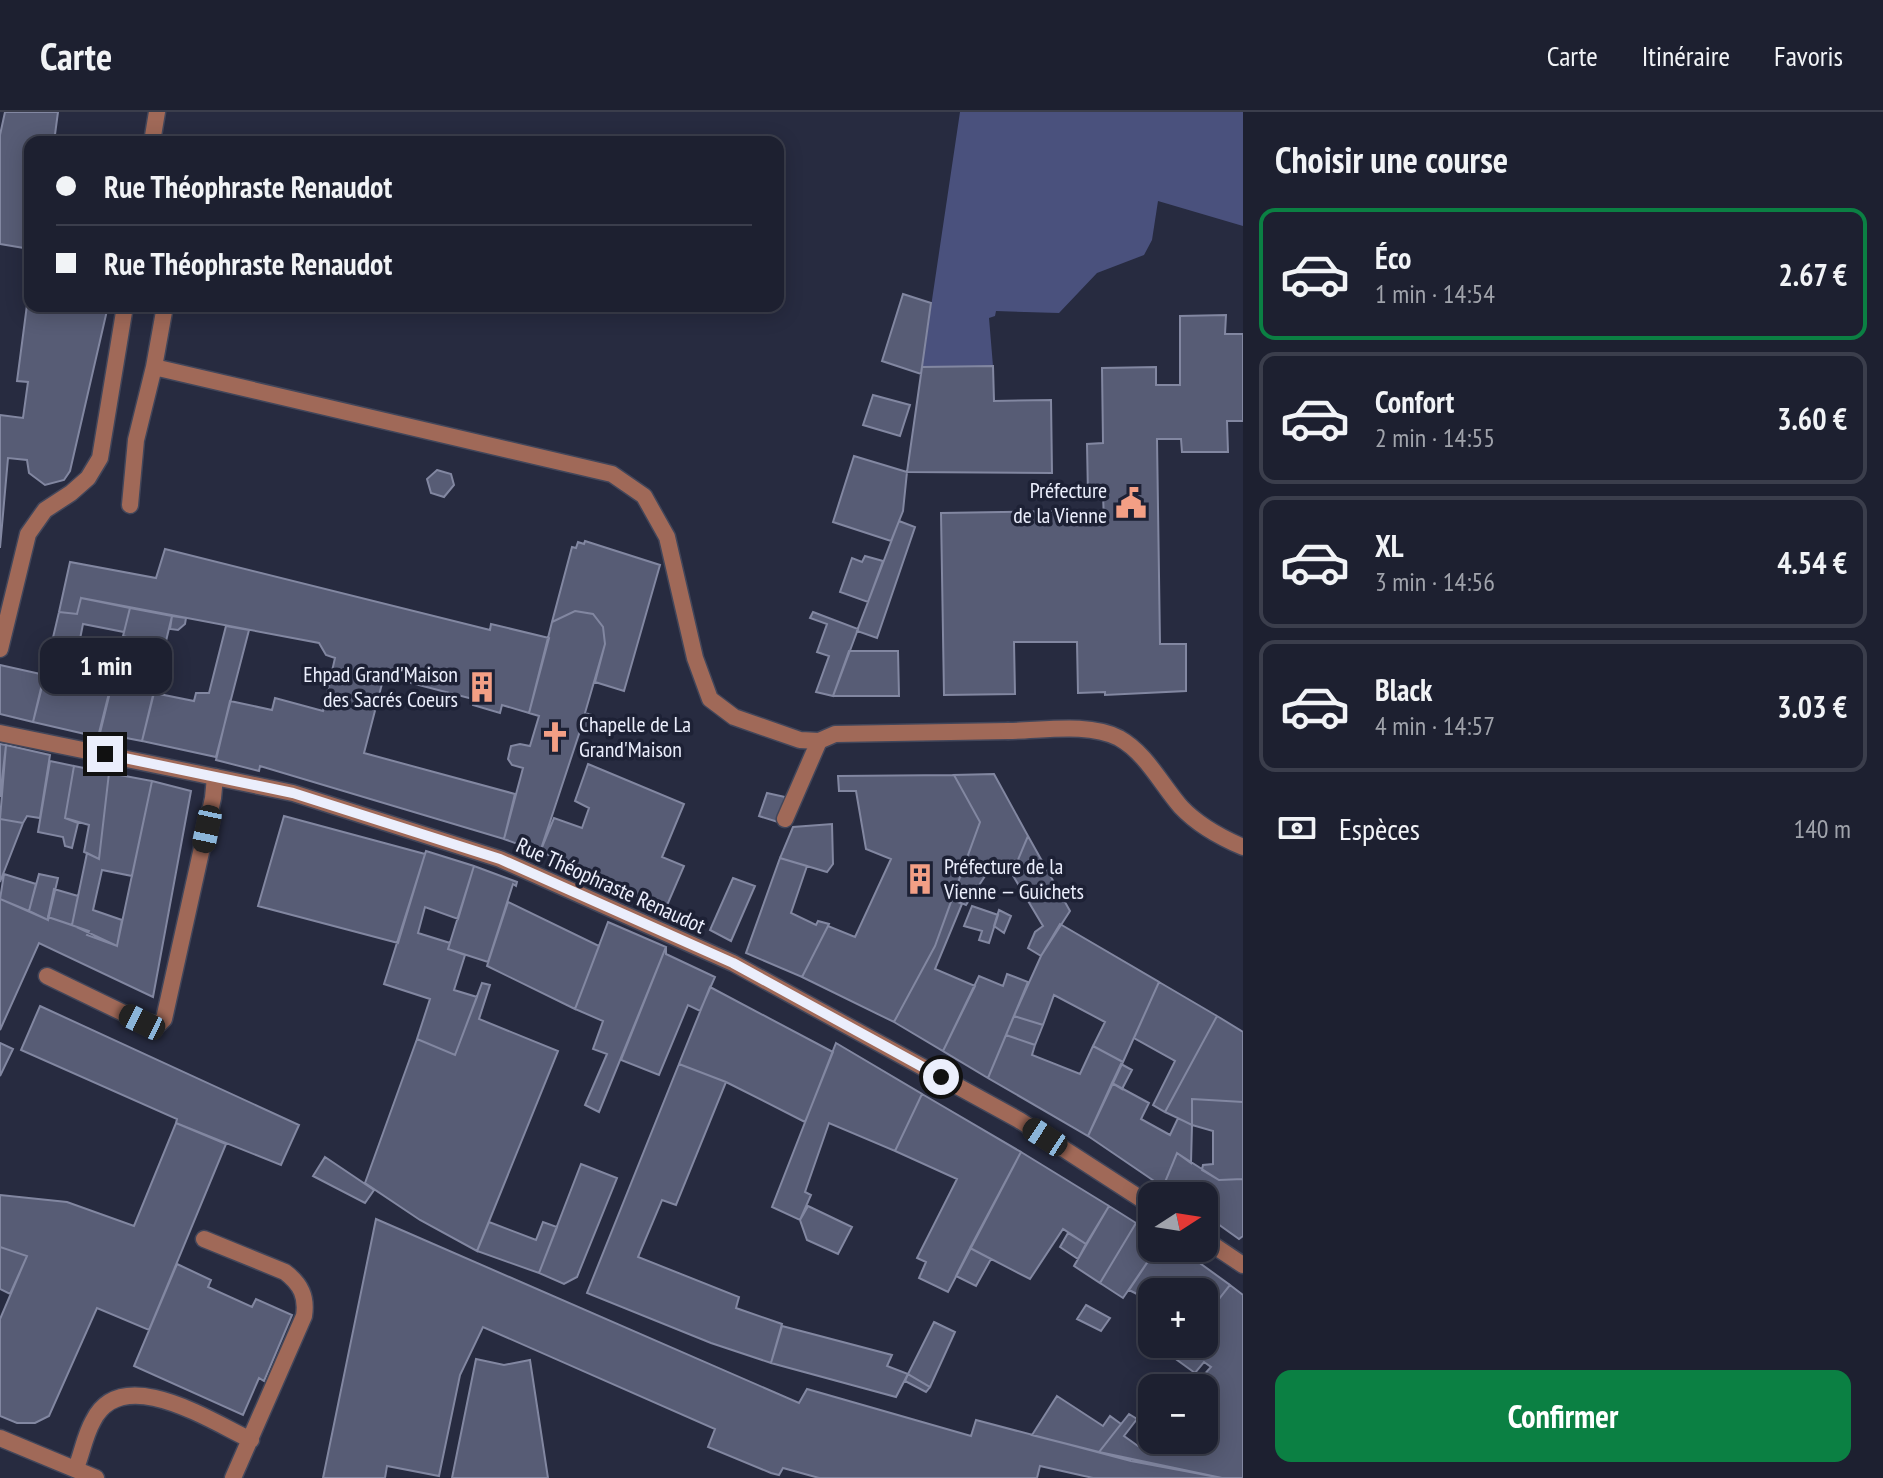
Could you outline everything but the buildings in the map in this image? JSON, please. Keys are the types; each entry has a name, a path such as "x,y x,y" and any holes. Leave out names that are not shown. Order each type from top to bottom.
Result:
{"street":[{"path":"153,136 157,112"},
{"path":"0,649 28,534 45,510 88,478 100,458 124,312"},
{"path":"130,505 136,440 164,312"},
{"path":"154,367 612,474 644,496 667,537 695,658 710,699 734,717 800,740 819,741 835,734 1070,730 1117,738 1139,753 1183,810 1212,831 1243,847"},
{"name":"Rue Théophraste Renaudot","path":"0,733 293,793 500,859 733,963 1019,1120 1138,1197"},
{"path":"785,819 819,741"},
{"path":"47,976 142,1022 159,1024 164,1019 204,844 215,777"},
{"path":"204,1239 285,1272 296,1280 303,1292 304,1316 233,1478"},
{"path":"1218,1248 1243,1265"},
{"path":"76,1468 93,1419 104,1406 119,1398 135,1395 164,1400 251,1440"},
{"path":"0,1438 96,1478"}],"shaded area":[{"path":"960,112 1243,112 1243,226 1158,201 1152,240 1144,255 1097,273 1059,313 996,311 995,316 989,318 993,366 922,367"}],"place":[{"name":"Préfecture de la Vienne","path":"1131,503"},
{"name":"Ehpad Grand'Maison des Sacrés Coeurs","path":"482,687"},
{"name":"Chapelle de La Grand'Maison","path":"555,737"},
{"name":"Préfecture de la Vienne — Guichets","path":"920,879"}],"route":[{"path":"105,754 293,793 500,859 733,963 941,1077"}]}
